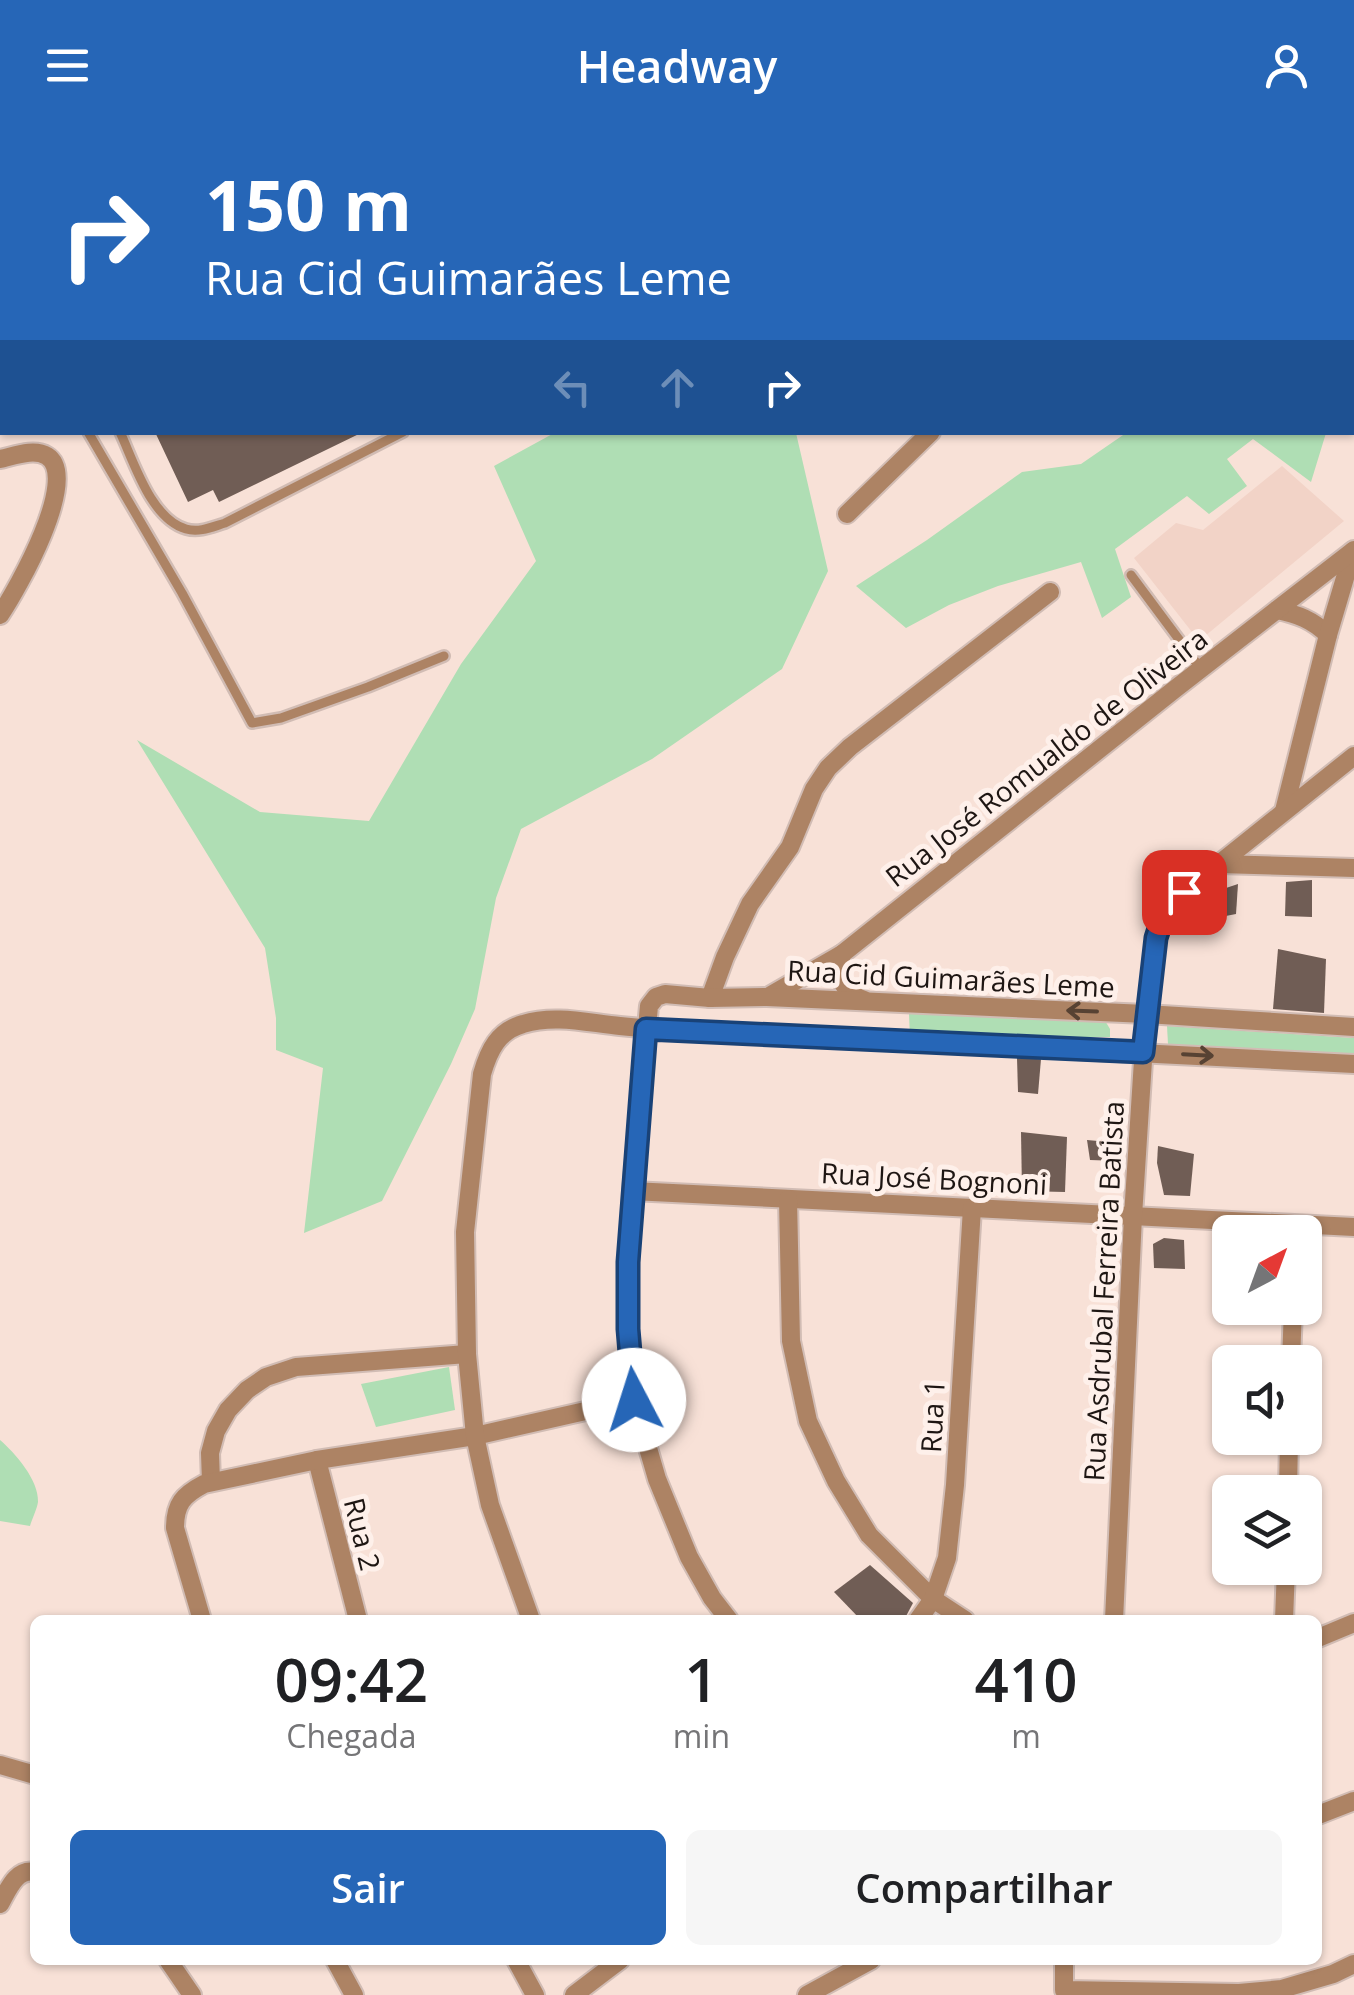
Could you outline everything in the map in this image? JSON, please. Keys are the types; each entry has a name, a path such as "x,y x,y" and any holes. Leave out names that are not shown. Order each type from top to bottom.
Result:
{"street":[{"path":"847,514 928,435"},
{"path":"0,459 40,453 50,457 58,477 35,554 0,614"},
{"path":"1284,811 1328,634 1354,550"},
{"name":"Rua José Romualdo de Oliveira","path":"767,997 842,954 1354,550"},
{"path":"710,998 750,904 790,847 814,789 828,768 1050,592"},
{"path":"1276,610 1316,623 1328,634"},
{"name":"Rua Asdrubal Ferreira Batista","path":"1114,1615 1132,1216 1146,1014 1156,938 1164,913 1184,892 1354,756"},
{"path":"1219,864 1354,868"},
{"path":"842,954 837,970 842,983 849,994 871,1003"},
{"name":"Rua Cid Guimarães Leme","path":"646,1029 649,1006 664,994 1146,1014 1354,1027"},
{"path":"528,1615 490,1504 476,1436 467,1354 465,1232 482,1074 488,1054 507,1030 552,1018 646,1029 1354,1064"},
{"path":"646,1029 632,1190 628,1329 634,1400 657,1479 689,1557 725,1615"},
{"name":"Rua José Bognoni","path":"632,1190 1212,1222"},
{"path":"788,1198 791,1341 808,1420 836,1481 869,1535 933,1599 957,1615"},
{"name":"Rua 1","path":"922,1615 933,1599 946,1558 955,1485 972,1208"},
{"name":"Rua José Bognoni","path":"1322,1228 1354,1227"},
{"path":"207,1483 216,1431 228,1410 266,1377 296,1367 467,1354"},
{"path":"200,1615 174,1528 179,1502 207,1483 317,1460 476,1436 634,1400"},
{"name":"Rua 2","path":"317,1460 357,1615"},
{"path":"1284,1615 1285,1585"},
{"path":"1322,1636 1354,1623"},
{"path":"0,1765 30,1773"},
{"path":"1322,1814 1354,1802"},
{"path":"0,1904 19,1874 30,1871"},
{"path":"1064,1965 1064,1992 1239,1993 1282,1988 1354,1964"},
{"path":"171,1965 192,1995"},
{"path":"338,1965 354,1995"},
{"path":"519,1965 535,1995"},
{"path":"574,1995 613,1965"},
{"path":"807,1995 861,1965"}],"lane":[{"path":"90,435 252,723 281,718 444,656"},
{"path":"121,435 150,497 164,517 186,529 205,530 397,435"},
{"path":"1132,576 1201,668"}],"shaded area":[{"path":"1282,466 1344,521 1199,641 1134,558 1176,523 1203,530"}],"green space":[{"path":"551,435 796,435 828,571 782,669 652,759 521,829 496,898 475,1009 382,1201 304,1233 323,1068 276,1050 276,1018 265,948 137,740 260,812 369,821 461,664 536,561 494,466"},
{"path":"1123,435 1325,435 1311,482 1253,439 1227,459 1247,486 1209,514 1187,496 1115,549 1131,597 1102,618 1081,562 998,586 949,605 906,628 856,586 1022,472 1081,464"},
{"path":"909,1014 1104,1019 1110,1037 910,1038"},
{"path":"1167,1026 1354,1038 1354,1056 1168,1044"},
{"path":"449,1367 455,1410 376,1427 361,1384"},
{"path":"0,1440 35,1485 38,1502 30,1526 0,1521"}],"building":[{"path":"156,435 357,435 219,502 213,490 188,502"},
{"path":"1312,880 1312,917 1285,916 1286,882"},
{"path":"1238,884 1236,914 1205,920 1196,910 1208,894"},
{"path":"1278,949 1326,959 1324,1013 1273,1009"},
{"path":"1017,1058 1041,1059 1038,1094 1018,1092"},
{"path":"1021,1132 1067,1137 1065,1192 1022,1191"},
{"path":"1087,1140 1120,1143 1119,1161 1090,1160"},
{"path":"1158,1146 1194,1154 1190,1196 1164,1195 1157,1163"},
{"path":"1164,1238 1184,1240 1185,1269 1154,1268 1153,1244"},
{"path":"870,1565 913,1603 907,1615 856,1615 834,1592"}],"route":[{"path":"634,1400 628,1262 646,1029 1143,1052 1156,938 1164,913 1184,892"}]}
